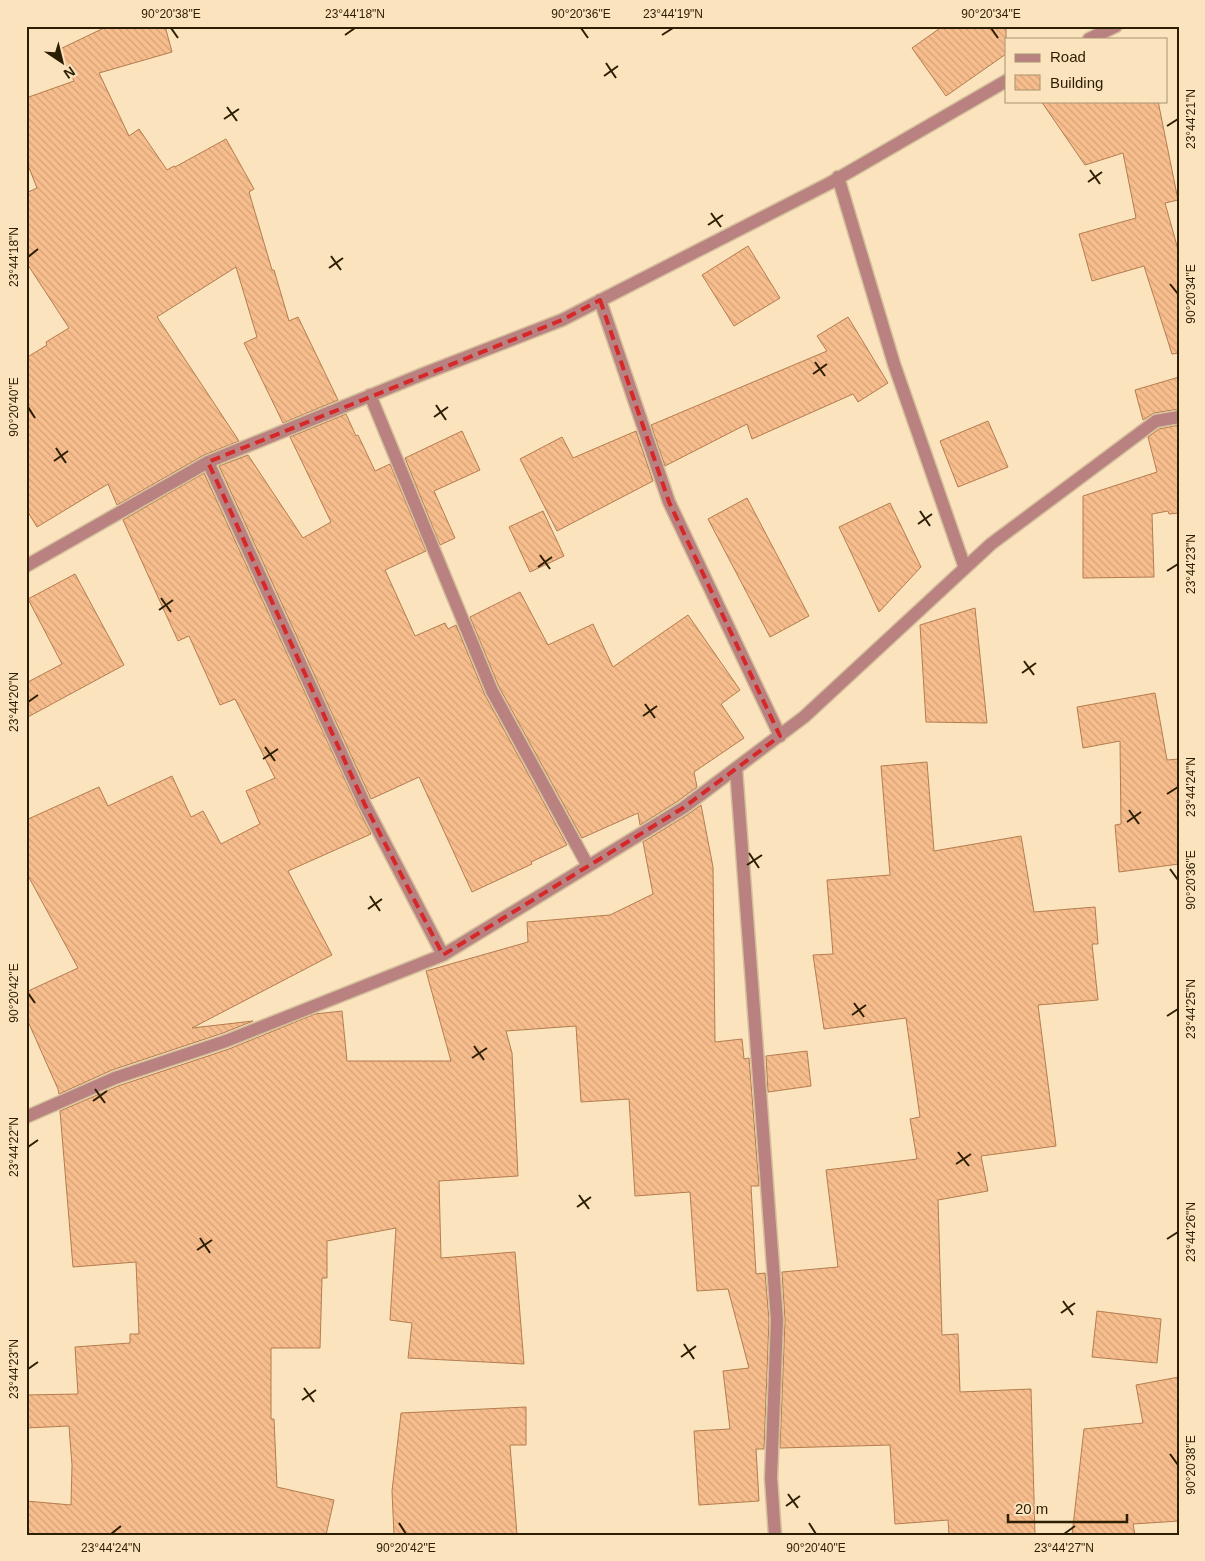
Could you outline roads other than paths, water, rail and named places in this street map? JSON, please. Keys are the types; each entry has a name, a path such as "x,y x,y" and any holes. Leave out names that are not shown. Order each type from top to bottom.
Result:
{"street":[{"path":"1091,38 1116,26"},
{"path":"26,566 208,462 370,395 562,320 838,178 1005,82"},
{"path":"838,178 894,364 965,568"},
{"path":"600,300 670,502 780,736"},
{"path":"370,395 492,691 588,866"},
{"path":"26,1117 115,1078 226,1041 443,955 683,808 804,717 991,544 1156,421 1179,417"},
{"path":"208,462 365,805 443,955"},
{"path":"736,769 777,1320 771,1478 775,1535"}]}
